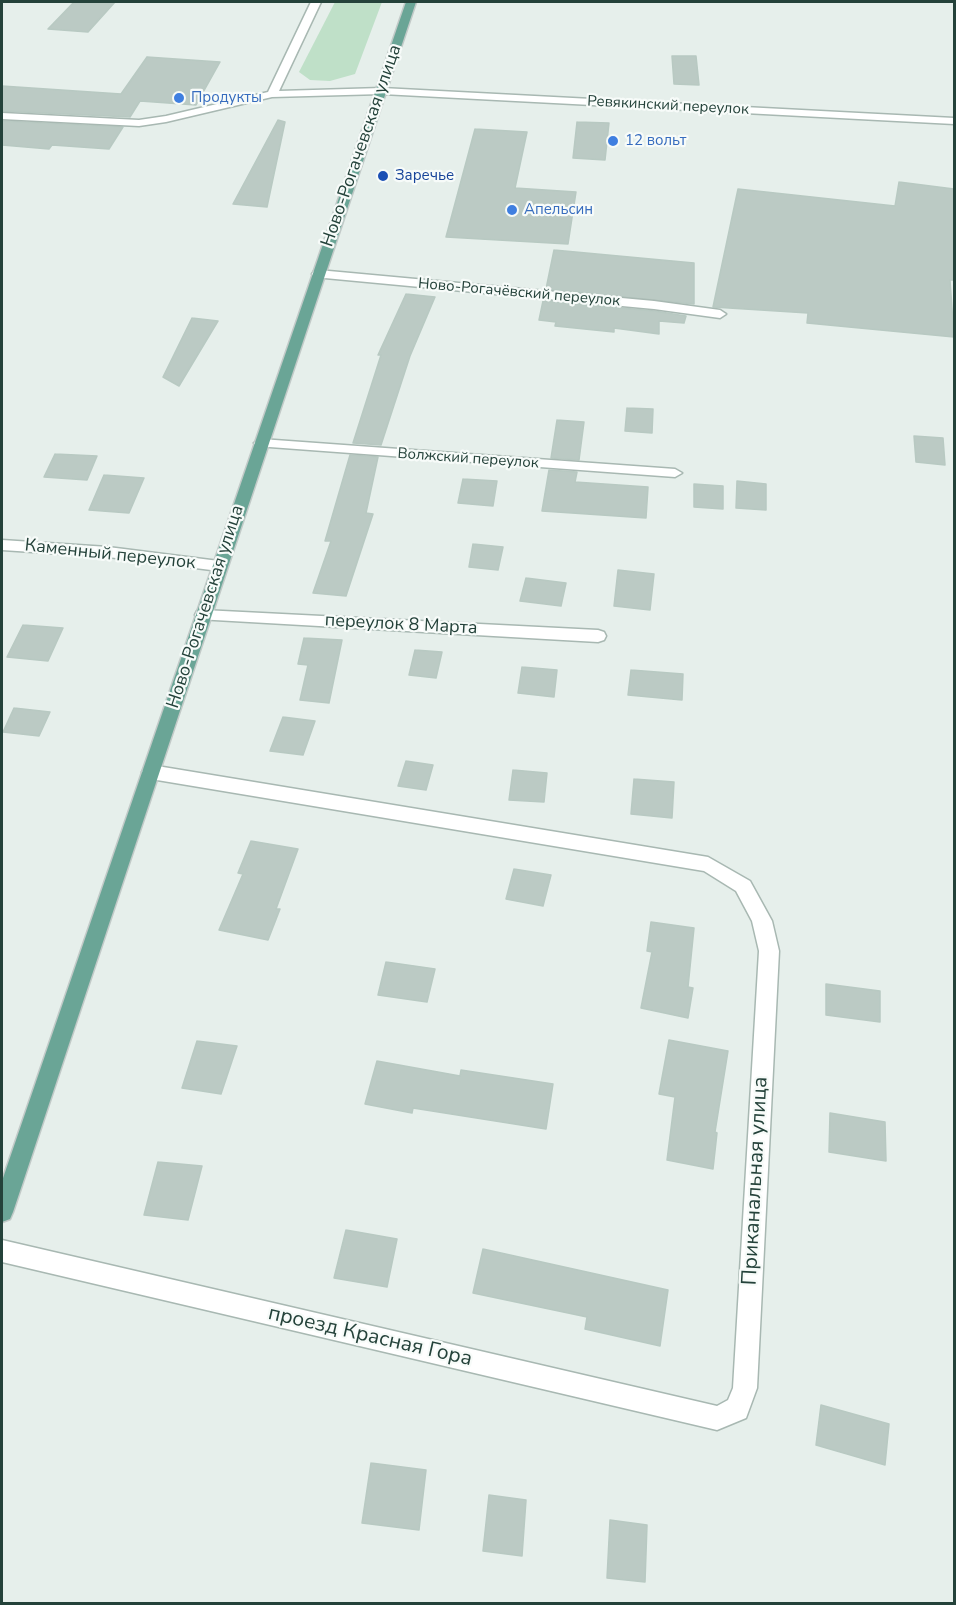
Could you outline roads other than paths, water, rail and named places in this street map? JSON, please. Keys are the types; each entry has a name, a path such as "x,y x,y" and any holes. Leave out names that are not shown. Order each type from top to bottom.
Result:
{"main road":[{"name":"Ново-Рогачевская улица","path":"2,1212 411,2"}],"street":[{"path":"272,94 316,2"},
{"name":"Ревякинский переулок","path":"2,116 139,123 166,119 272,94 381,91 954,121"},
{"name":"Ново-Рогачёвский переулок","path":"318,274 654,305 720,314"},
{"name":"Волжский переулок","path":"261,443 675,473"},
{"name":"Каменный переулок","path":"2,544 108,552 219,566"},
{"name":"переулок 8 Марта","path":"203,615 598,636"},
{"name":"Приканальная улица","path":"151,772 708,864 743,886 762,921 769,951 745,1388 737,1409"},
{"name":"проезд Красная Гора","path":"2,1251 717,1418 737,1409"}],"place":[{"name":"Продукты","path":"179,98"},
{"name":"12 вольт","path":"613,141"},
{"name":"Заречье","path":"383,176"},
{"name":"Апельсин","path":"512,210"}]}
